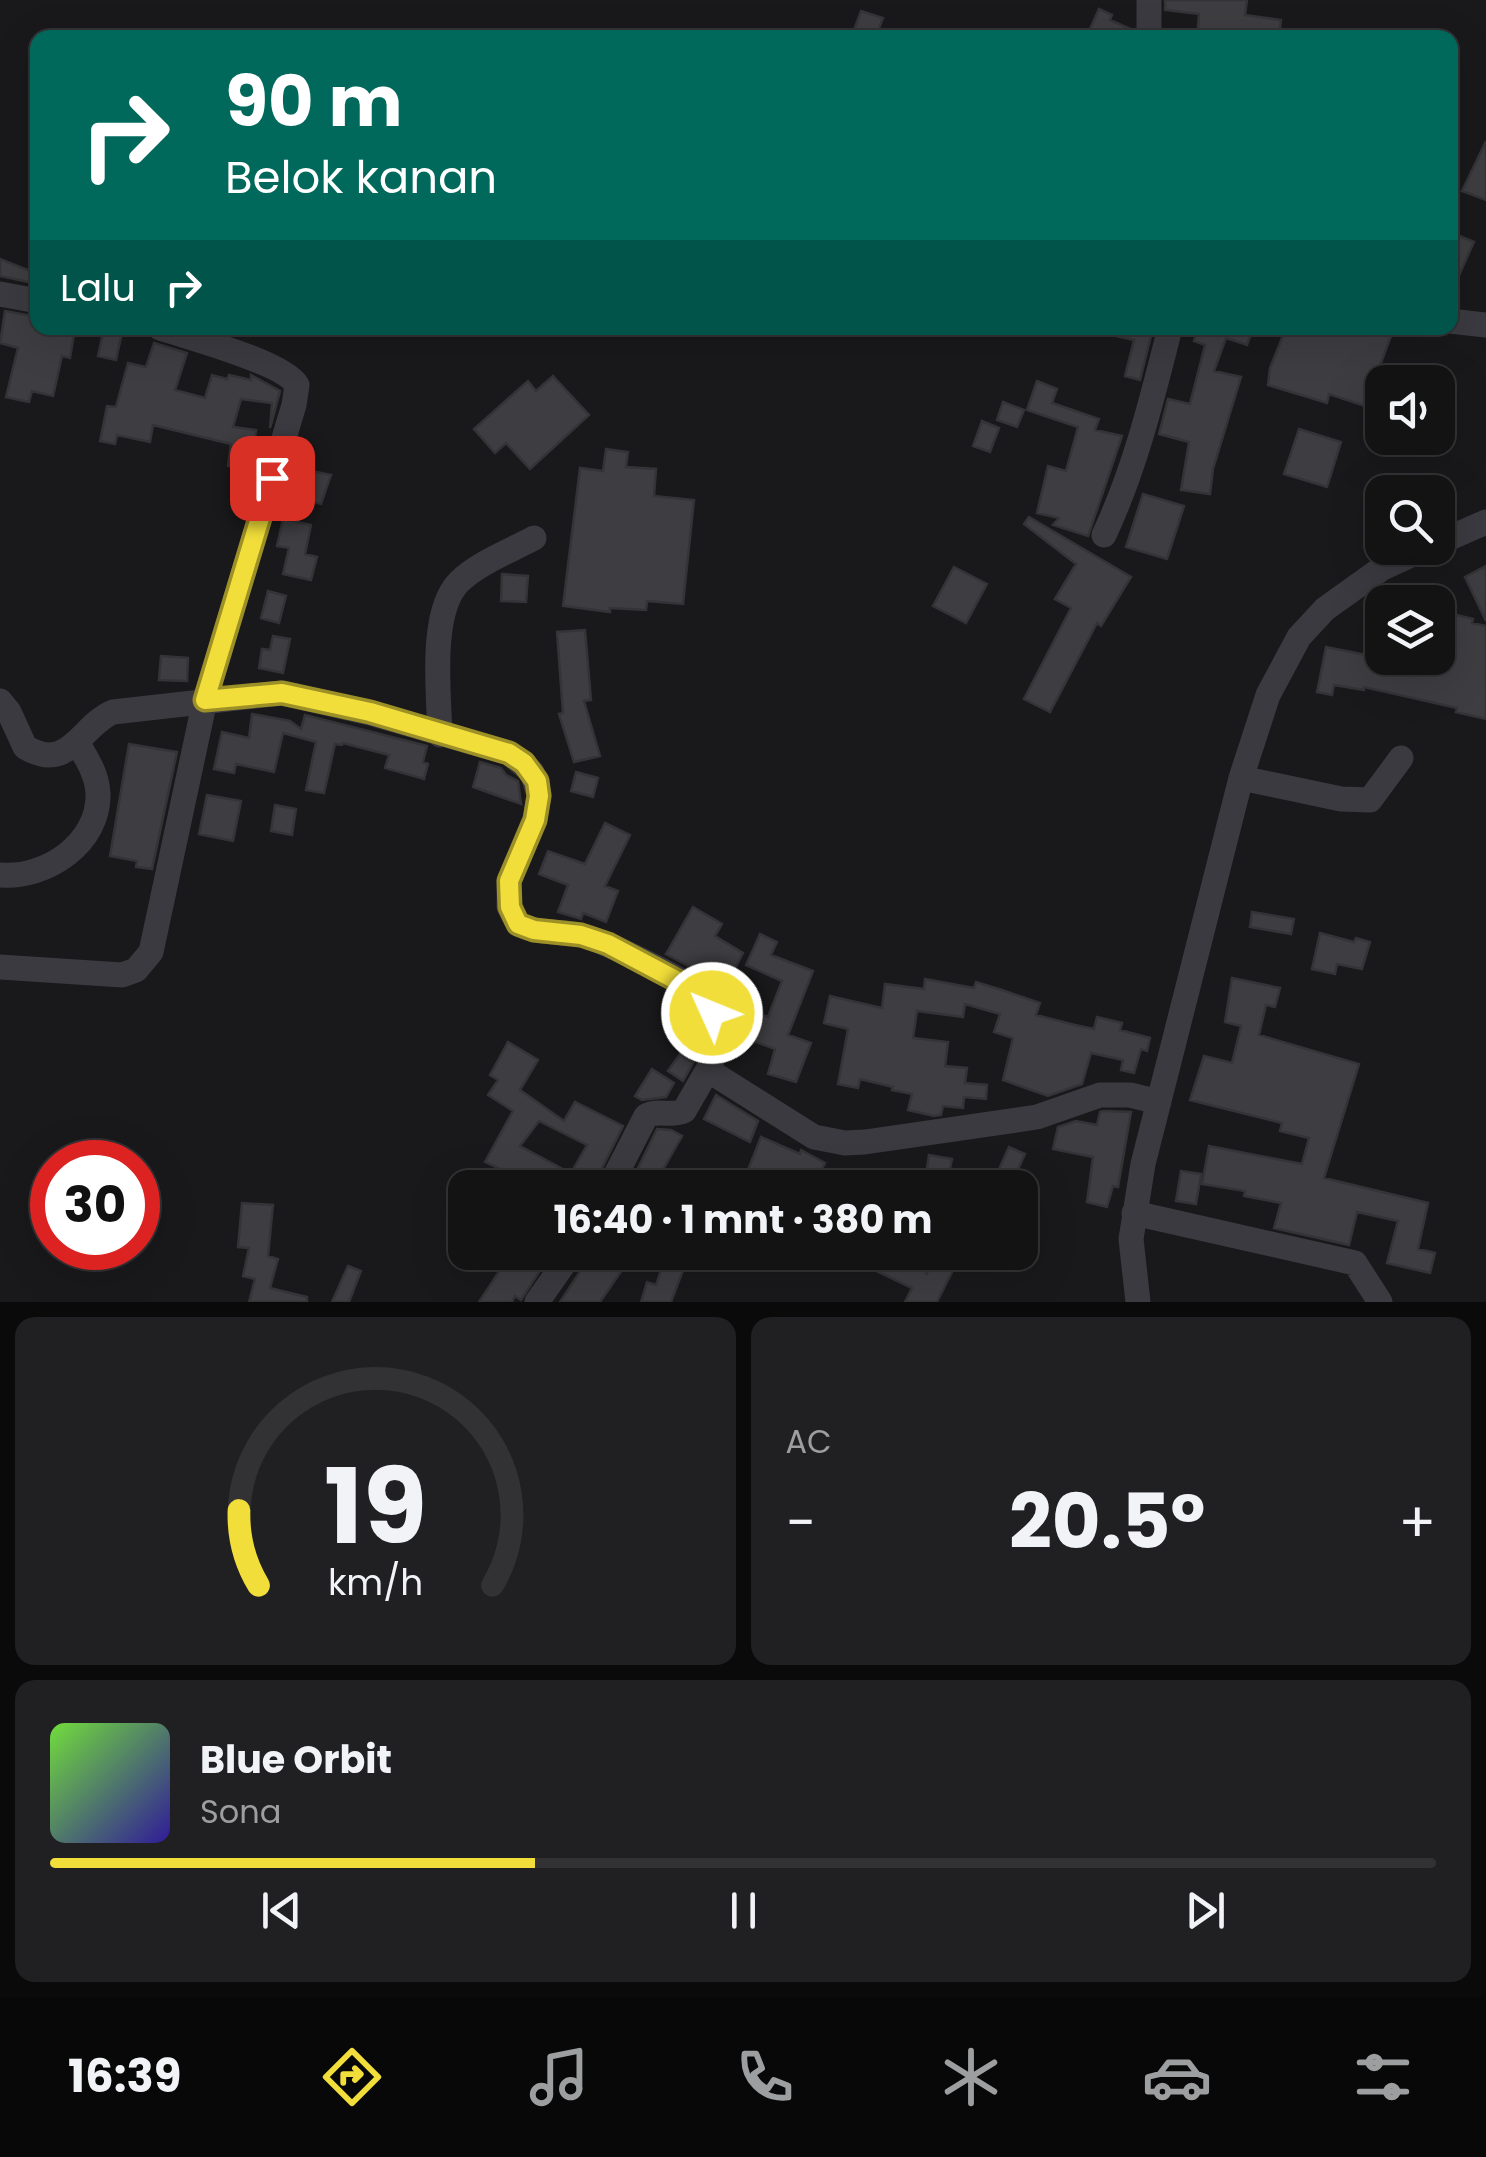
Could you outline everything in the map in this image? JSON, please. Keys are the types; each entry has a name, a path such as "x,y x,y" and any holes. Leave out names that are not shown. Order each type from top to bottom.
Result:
{"street":[{"path":"1149,0 1149,30"},
{"path":"0,294 30,300"},
{"path":"1458,322 1486,325"},
{"path":"0,967 122,975 146,962 156,938 205,700 297,386 293,378 272,366 181,335"},
{"path":"1104,536 1137,454 1168,335"},
{"path":"1455,535 1486,522"},
{"path":"440,734 438,667 444,612 450,594 474,571 534,538"},
{"path":"1138,1302 1131,1238 1134,1213 1241,778 1268,695 1299,637 1325,609 1355,585 1393,565"},
{"path":"0,701 20,740 33,752 51,755 77,742 103,716 113,712 282,693 370,712 509,753 524,763 537,781 538,808 509,881 507,894 518,924 608,944 704,995 712,1013 710,1066 684,1112 654,1112 643,1120 619,1170"},
{"path":"0,875 32,872 52,865 81,841 92,824 97,785 77,742"},
{"path":"1241,778 1340,800 1370,800 1401,758"},
{"path":"710,1066 720,1078 814,1137 845,1142 1037,1117 1100,1095 1130,1095 1159,1102"},
{"path":"1134,1213 1354,1264 1380,1302"},
{"path":"537,1302 559,1270"}],"building":[{"path":"1165,0 1247,0 1245,15 1281,20 1280,30 1198,30 1199,14 1165,10"},
{"path":"1099,9 1112,15 1110,20 1133,30 1090,30"},
{"path":"861,11 883,18 878,30 854,30"},
{"path":"1486,141 1486,200 1462,191"},
{"path":"1458,235 1474,242 1458,277"},
{"path":"0,259 30,271 30,282 0,276"},
{"path":"5,311 30,316 30,335 74,335 70,358 62,356 53,396 32,391 29,402 6,397 18,348 0,343"},
{"path":"102,335 121,335 116,360 98,356"},
{"path":"1112,335 1151,335 1140,380 1125,376 1134,340"},
{"path":"1196,335 1251,335 1247,345 1226,338 1214,371 1241,377 1213,469 1210,494 1181,490 1189,442 1159,434 1168,399 1190,404 1205,345 1194,341"},
{"path":"1283,335 1391,335 1380,365 1365,365 1365,406 1329,394 1327,403 1268,385 1270,368"},
{"path":"154,343 187,353 175,390 205,398 212,375 251,380 251,375 280,391 270,428 272,403 241,399 233,427 256,430 250,469 228,466 231,444 153,425 150,442 117,435 115,444 100,441 107,406 116,407 128,363 146,367"},
{"path":"553,376 589,415 530,469 506,443 495,453 474,429 528,381 536,391"},
{"path":"1037,381 1057,389 1052,403 1099,419 1095,430 1122,436 1088,536 1053,525 1059,518 1037,513 1048,466 1066,471 1078,427 1027,410"},
{"path":"1003,402 1024,410 1017,427 997,420"},
{"path":"982,421 999,428 990,452 973,446"},
{"path":"1299,429 1341,442 1327,487 1284,474"},
{"path":"606,449 628,452 626,467 656,469 654,496 694,500 683,604 647,601 646,610 610,608 610,612 563,606 580,468 603,471"},
{"path":"302,469 331,475 321,504 293,496"},
{"path":"1143,494 1184,506 1167,559 1126,547"},
{"path":"1029,517 1131,577 1101,626 1097,623 1050,712 1024,699 1071,608 1055,599 1076,564 1024,524"},
{"path":"283,519 311,525 305,554 317,557 311,580 283,574 289,548 277,546"},
{"path":"1486,566 1486,621 1465,577"},
{"path":"954,567 987,584 966,623 933,606"},
{"path":"502,574 528,576 526,602 501,601"},
{"path":"268,591 286,596 279,623 261,618"},
{"path":"1455,615 1473,619 1472,623 1486,626 1486,719 1456,712 1457,708 1364,687 1334,685 1332,695 1317,692 1326,647 1365,655 1365,675 1455,675"},
{"path":"585,630 591,700 584,701 600,756 574,762 559,714 563,713 557,632"},
{"path":"273,636 290,639 283,673 259,668 262,649 270,650"},
{"path":"161,656 188,658 187,681 159,680"},
{"path":"252,714 290,721 301,729 305,715 427,746 424,779 385,768 389,755 343,743 335,744 324,793 306,790 316,742 283,733 274,772 236,764 234,773 214,769 222,732 249,738"},
{"path":"129,744 177,752 152,869 136,867 137,861 110,856"},
{"path":"480,762 501,768 518,781 521,804 473,787"},
{"path":"576,772 598,778 593,797 571,791"},
{"path":"207,795 241,801 233,841 199,834"},
{"path":"275,805 296,809 292,835 271,831"},
{"path":"605,823 630,835 605,886 618,891 606,922 583,913 581,919 558,912 568,885 539,874 548,851 585,864"},
{"path":"693,907 722,924 715,936 743,953 726,986 666,954"},
{"path":"1252,912 1294,919 1291,934 1250,927"},
{"path":"1320,933 1370,942 1362,969 1337,964 1335,974 1312,969"},
{"path":"760,934 777,942 771,955 813,971 788,1035 811,1043 796,1082 768,1074 775,1049 745,1038 757,1013 768,1017 782,981 746,965"},
{"path":"1232,978 1280,988 1275,1007 1266,1005 1259,1035 1359,1064 1324,1178 1428,1203 1418,1249 1435,1253 1430,1273 1387,1263 1398,1221 1357,1212 1349,1245 1274,1228 1281,1203 1244,1196 1245,1191 1202,1184 1209,1146 1302,1164 1309,1138 1280,1131 1282,1123 1190,1100 1204,1056 1232,1063 1241,1026 1225,1022"},
{"path":"925,979 974,988 976,982 1040,1003 1036,1015 1075,1025 1094,1029 1097,1017 1122,1023 1120,1030 1150,1038 1147,1051 1141,1049 1134,1073 1121,1070 1123,1060 1091,1053 1082,1084 1048,1096 1003,1080 1013,1038 994,1032 1000,1014 965,1004 963,1017 917,1011 913,1038 948,1042 945,1066 967,1068 965,1083 987,1085 986,1099 964,1097 963,1108 943,1106 941,1115 934,1116 908,1110 912,1094 892,1090 893,1087 860,1079 858,1088 838,1084 848,1029 824,1023 830,996 882,1008 885,984 924,989"},
{"path":"508,1042 538,1060 520,1090 564,1121 575,1102 623,1126 601,1170 573,1170 587,1145 539,1121 520,1146 560,1170 502,1170 485,1162 513,1111 488,1095 498,1080 490,1075"},
{"path":"680,1054 693,1063 683,1081 668,1071"},
{"path":"652,1069 674,1083 666,1097 642,1100 635,1096"},
{"path":"716,1095 758,1121 750,1142 704,1119"},
{"path":"1103,1111 1131,1112 1118,1187 1113,1186 1107,1207 1087,1202 1093,1157 1053,1149 1058,1127 1076,1121 1097,1125"},
{"path":"657,1129 682,1136 663,1170 637,1170"},
{"path":"761,1137 800,1154 801,1150 825,1163 821,1170 748,1170"},
{"path":"1009,1147 1025,1154 1018,1170 999,1170"},
{"path":"929,1155 952,1159 950,1170 927,1170"},
{"path":"1181,1171 1201,1174 1196,1204 1176,1201"},
{"path":"242,1203 273,1205 268,1256 278,1259 270,1288 307,1297 307,1302 249,1302 255,1279 243,1276 249,1248 238,1247"},
{"path":"348,1266 361,1271 349,1302 332,1302"},
{"path":"500,1270 540,1270 521,1300 515,1296 512,1302 479,1302"},
{"path":"581,1270 622,1270 600,1302 560,1302"},
{"path":"661,1270 683,1270 671,1302 641,1302 647,1282 656,1285"},
{"path":"874,1270 927,1270 926,1275 929,1270 953,1270 937,1302 905,1302 912,1288"}],"route":[{"path":"272,478 205,700 282,693 370,712 509,753 532,772 539,796 535,820 509,881 507,894 518,924 608,944 704,995 712,1013"}]}
